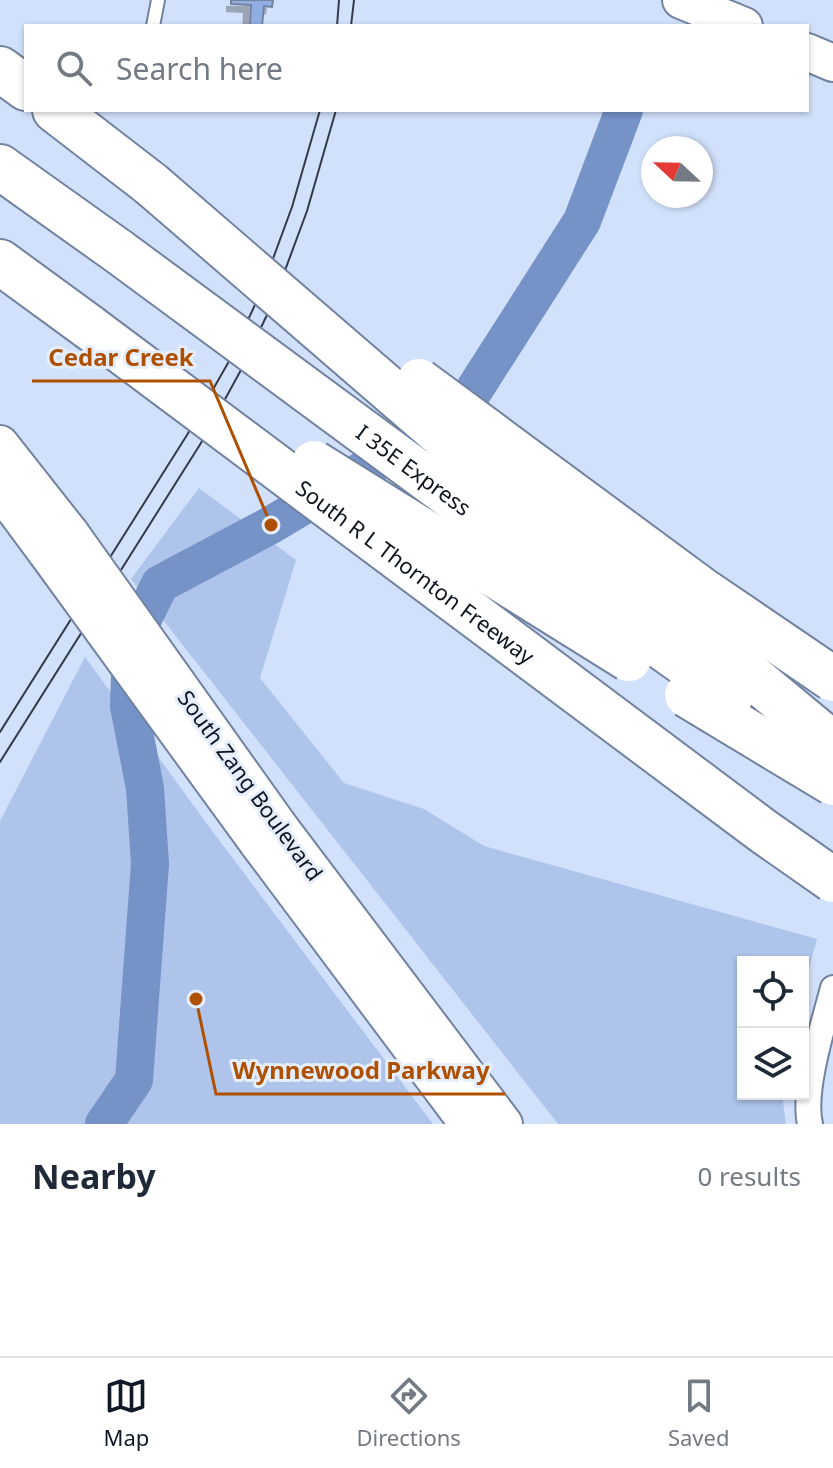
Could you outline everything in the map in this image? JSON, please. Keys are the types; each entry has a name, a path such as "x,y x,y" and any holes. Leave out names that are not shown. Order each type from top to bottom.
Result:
{"highway":[{"path":"0,69 24,87"},
{"path":"58,112 702,590 833,679"},
{"name":"I 35E Express","path":"0,167 526,552 833,767"},
{"path":"151,184 495,481 751,676 833,744"},
{"name":"South R L Thornton Freeway","path":"0,262 833,880"},
{"path":"89,327 412,522 833,783"}],"main road":[{"path":"681,0 739,24"},
{"path":"809,53 833,63"},
{"name":"South Zang Boulevard","path":"0,444 58,543 268,834 468,1124"},
{"name":"South Zang Boulevard","path":"0,490 58,543"},
{"name":"South Zang Boulevard","path":"268,834 504,1124"}],"street":[{"path":"810,1124 808,1115 814,1064 833,988"}],"lane":[{"path":"153,24 158,0"}],"shaded area":[{"path":"199,488 296,560 260,678 344,783 424,809 484,846 817,939 809,968 809,956 737,956 737,1100 783,1100 786,1124 558,1124 131,579"},
{"path":"85,657 433,1124 0,1124 0,821"}],"building":[{"path":"231,0 273,0 272,7 264,6 262,24 250,24 251,5 231,4"}],"waterway":[{"path":"104,1124 134,1080 150,864 145,788 129,706 131,643 160,584 271,525 460,412 582,221 623,112"}],"tram line":[{"path":"337,24 339,0"},
{"path":"351,24 354,0"},
{"path":"0,732 187,435 228,363 260,294 292,207 319,112"},
{"path":"0,762 201,443 241,370 274,300 307,211 335,112"}],"place":[{"name":"Cedar Creek","path":"271,525"},
{"name":"Wynnewood Parkway","path":"196,999"}]}
